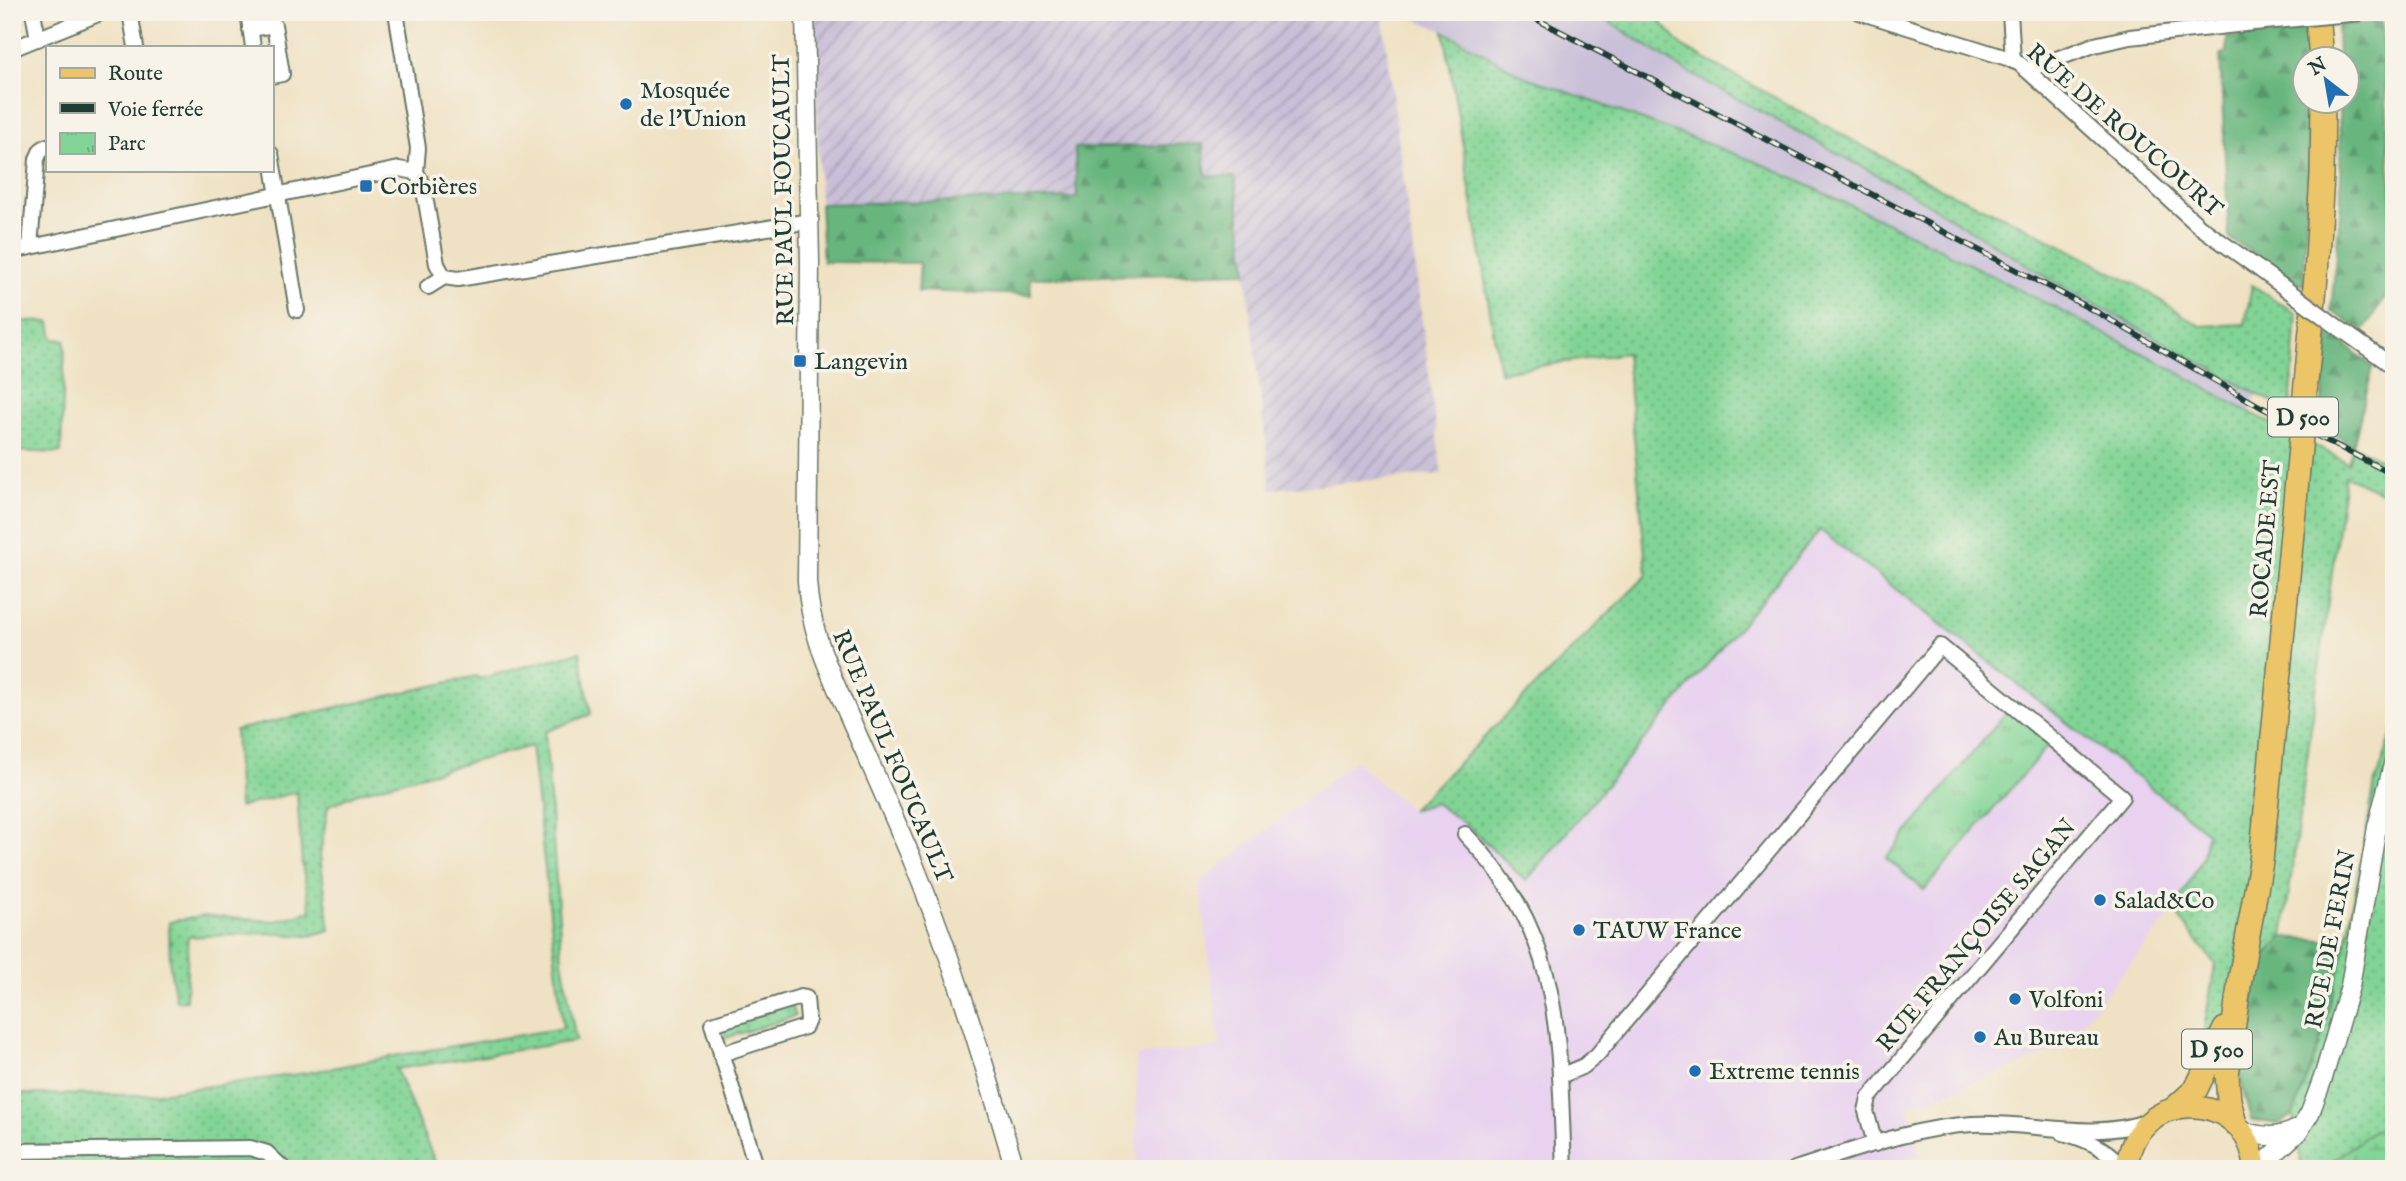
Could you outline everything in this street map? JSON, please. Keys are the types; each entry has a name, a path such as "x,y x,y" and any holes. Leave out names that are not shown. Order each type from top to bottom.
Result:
{"highway":[{"path":"2317,12 2320,46"},
{"name":"ROCADE EST","path":"2238,1127 2229,1100 2227,1074 2239,979 2261,862 2316,276 2323,116"},
{"name":"ROCADE EST","path":"2175,1108 2192,1094 2204,1076 2223,1035 2239,979"}],"main road":[{"path":"2125,1169 2134,1142 2152,1119 2175,1108 2191,1106 2222,1114 2238,1127 2252,1151 2257,1169"}],"street":[{"path":"33,12 38,38"},
{"path":"12,49 103,12"},
{"path":"131,12 136,46"},
{"path":"248,12 253,46"},
{"path":"396,12 418,148 416,172 424,186 437,264 444,277"},
{"name":"RUE PAUL FOUCAULT","path":"805,12 810,221 807,581 811,622 821,654 929,903 973,1024 1015,1169"},
{"name":"RUE DE ROUCOURT","path":"1859,12 2014,61 2199,226 2394,367"},
{"path":"2010,12 2014,61"},
{"path":"2202,12 2204,28"},
{"path":"2027,70 2094,45 2147,34 2371,12"},
{"path":"250,29 274,25 282,74 273,76"},
{"path":"30,247 37,159 46,147"},
{"path":"273,166 297,310"},
{"path":"12,251 400,169 416,172"},
{"path":"428,287 444,277 458,279 810,221"},
{"name":"RUE FRANÇOISE SAGAN","path":"1560,1076 1584,1066 1597,1055 1940,646 2122,797 1869,1098 1866,1111 1875,1144"},
{"name":"RUE DE FERIN","path":"2257,1169 2290,1141 2304,1123 2323,1078 2350,986 2374,843 2394,761"},
{"path":"1465,835 1482,852 1509,889 1524,915 1548,975 1556,1014 1564,1169"},
{"path":"721,1054 805,1027 808,1020 806,998 801,997 712,1024 721,1054 757,1169"},
{"path":"1795,1169 1875,1144 1961,1125 2117,1129 2152,1119"},
{"path":"2238,1127 2263,1136 2280,1136 2292,1132 2304,1123"},
{"path":"2042,1128 2095,1144 2114,1157 2125,1169"},
{"path":"12,1151 250,1148 267,1153 284,1169"}],"shaded area":[{"path":"813,12 1382,12 1442,474 1271,489 1235,177 1206,176 1077,198 820,204"},
{"path":"1399,12 1594,12 1684,70 1905,190 2057,283 2257,394 2250,413 2156,360 1909,233 1767,166 1524,76 1444,31"},
{"path":"1820,530 2207,832 2203,857 2174,911 2059,1050 1909,1107 1919,1156 1873,1169 1137,1169 1136,1056 1220,1047 1200,882 1355,761 1411,810 1435,803 1469,827 1526,881"}],"green space":[{"path":"1594,12 1652,12 1683,47 1941,189 2018,223 2137,285 2200,326 2245,324 2252,285 2297,314 2290,410 2057,283 1905,190 1684,70"},
{"path":"2382,22 2394,279 2390,290 2363,331 2331,311 2341,200 2339,116 2360,116 2360,46 2338,46 2337,25"},
{"path":"2307,28 2306,46 2290,46 2290,116 2308,116 2304,286 2229,238 2220,56 2227,53 2227,38"},
{"path":"1444,31 1524,76 1767,166 1909,233 2156,360 2348,463 2353,446 2394,465 2394,498 2345,476 2283,937 2259,963 2240,1078 2199,1060 2215,964 2174,911 2203,857 2207,832 1820,530 1526,881 1469,827 1435,803 1411,810 1647,575 1626,353 1500,372"},
{"path":"1203,144 1206,176 1235,177 1247,272 1030,278 1031,295 918,291 920,263 823,262 820,204 1077,198 1075,148"},
{"path":"12,321 50,322 53,339 65,340 61,453 12,451"},
{"path":"2329,332 2373,367 2353,446 2319,425"},
{"path":"580,652 591,714 545,732 562,960 576,1041 396,1069 438,1169 12,1169 12,1094 143,1095 306,1073 563,1028 531,746 360,792 328,806 320,855 330,930 309,936 268,933 188,937 186,1000 176,1001 170,967 169,922 203,916 275,921 311,911 302,865 297,792 239,807 235,730 477,676 478,679"},
{"path":"2009,709 2050,743 1924,890 1886,858"},
{"path":"2394,728 2394,1135 2373,1130 2324,1169 2303,1169 2293,1115 2319,1046 2346,942 2374,788"},
{"path":"2283,937 2346,942 2319,1046 2293,1115 2278,1124 2251,1120 2240,1078 2259,963"},
{"path":"791,1003 795,1016 726,1038 722,1025"},
{"path":"2373,1130 2394,1135 2394,1169 2324,1169"}],"railway":[{"path":"1523,12 2095,311 2261,407 2394,475"}],"place":[{"name":"Mosquée de l'Union","path":"626,104"},
{"name":"Corbières","path":"366,186"},
{"name":"Langevin","path":"800,361"},
{"name":"Salad&Co","path":"2100,900"},
{"name":"TAUW France","path":"1579,930"},
{"name":"Volfoni","path":"2015,999"},
{"name":"Au Bureau","path":"1980,1037"},
{"name":"Extreme tennis","path":"1695,1071"}]}
